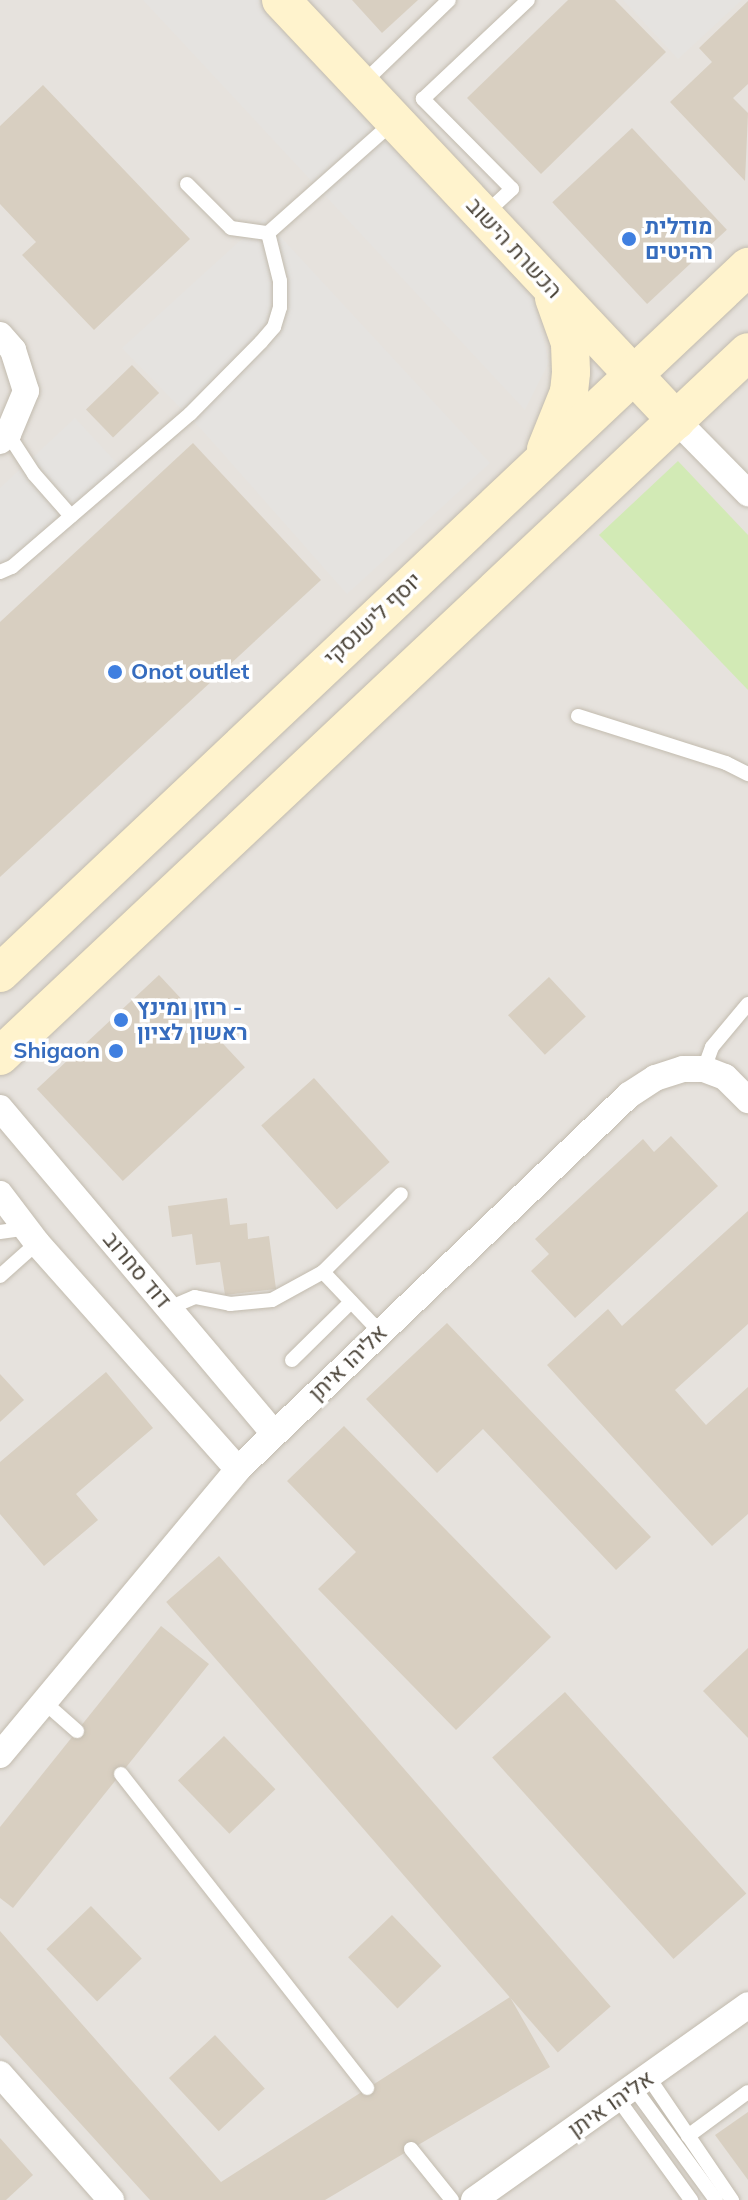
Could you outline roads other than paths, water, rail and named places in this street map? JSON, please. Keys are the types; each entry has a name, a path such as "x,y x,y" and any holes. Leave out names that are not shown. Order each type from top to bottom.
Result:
{"main road":[{"name":"הכשרת הישוב","path":"281,0 633,375 692,420"},
{"name":"יוסף לישנסקי","path":"0,973 748,267"},
{"path":"542,460 569,392 571,372 570,343 551,287"},
{"path":"0,1056 692,420 748,352"}],"street":[{"path":"0,335 13,350 26,391 4,438"},
{"name":"הכשרת הישוב","path":"692,420 748,493"},
{"name":"אליהו איתן","path":"0,1755 238,1469 274,1433 629,1095 655,1078 683,1069 704,1069"},
{"path":"704,1069 725,1077 748,1100"},
{"name":"דוד סחרוב","path":"0,1108 274,1433"},
{"path":"0,1194 32,1236 238,1469"},
{"name":"אליהו איתן","path":"474,2200 748,2005"},
{"path":"0,2074 111,2200"}],"lane":[{"path":"361,85 449,0"},
{"path":"483,215 512,189 423,99 528,0"},
{"path":"187,184 231,228 268,233 394,120"},
{"path":"0,572 12,567 190,414 274,327 280,307 280,281 268,233"},
{"path":"4,438 71,516"},
{"path":"578,716 726,763 748,774"},
{"path":"704,1069 712,1047 748,1004"},
{"path":"169,1308 195,1297 230,1304 272,1300 323,1272 401,1194"},
{"path":"0,1232 32,1236"},
{"path":"0,1276 32,1236"},
{"path":"323,1272 380,1332"},
{"path":"292,1360 351,1302"},
{"path":"44,1702 77,1731"},
{"path":"121,1774 367,2088"},
{"path":"634,2088 688,2136 732,2200"},
{"path":"634,2088 691,2200"},
{"path":"634,2088 716,2200"},
{"path":"688,2136 748,2092"},
{"path":"411,2149 452,2200"}],"place":[{"name":"מודלית רהיטים","path":"629,239"},
{"name":"Onot outlet","path":"115,672"},
{"name":"רוזן ומינץ - ראשון לציון","path":"121,1020"},
{"name":"Shigaon","path":"116,1051"}]}
